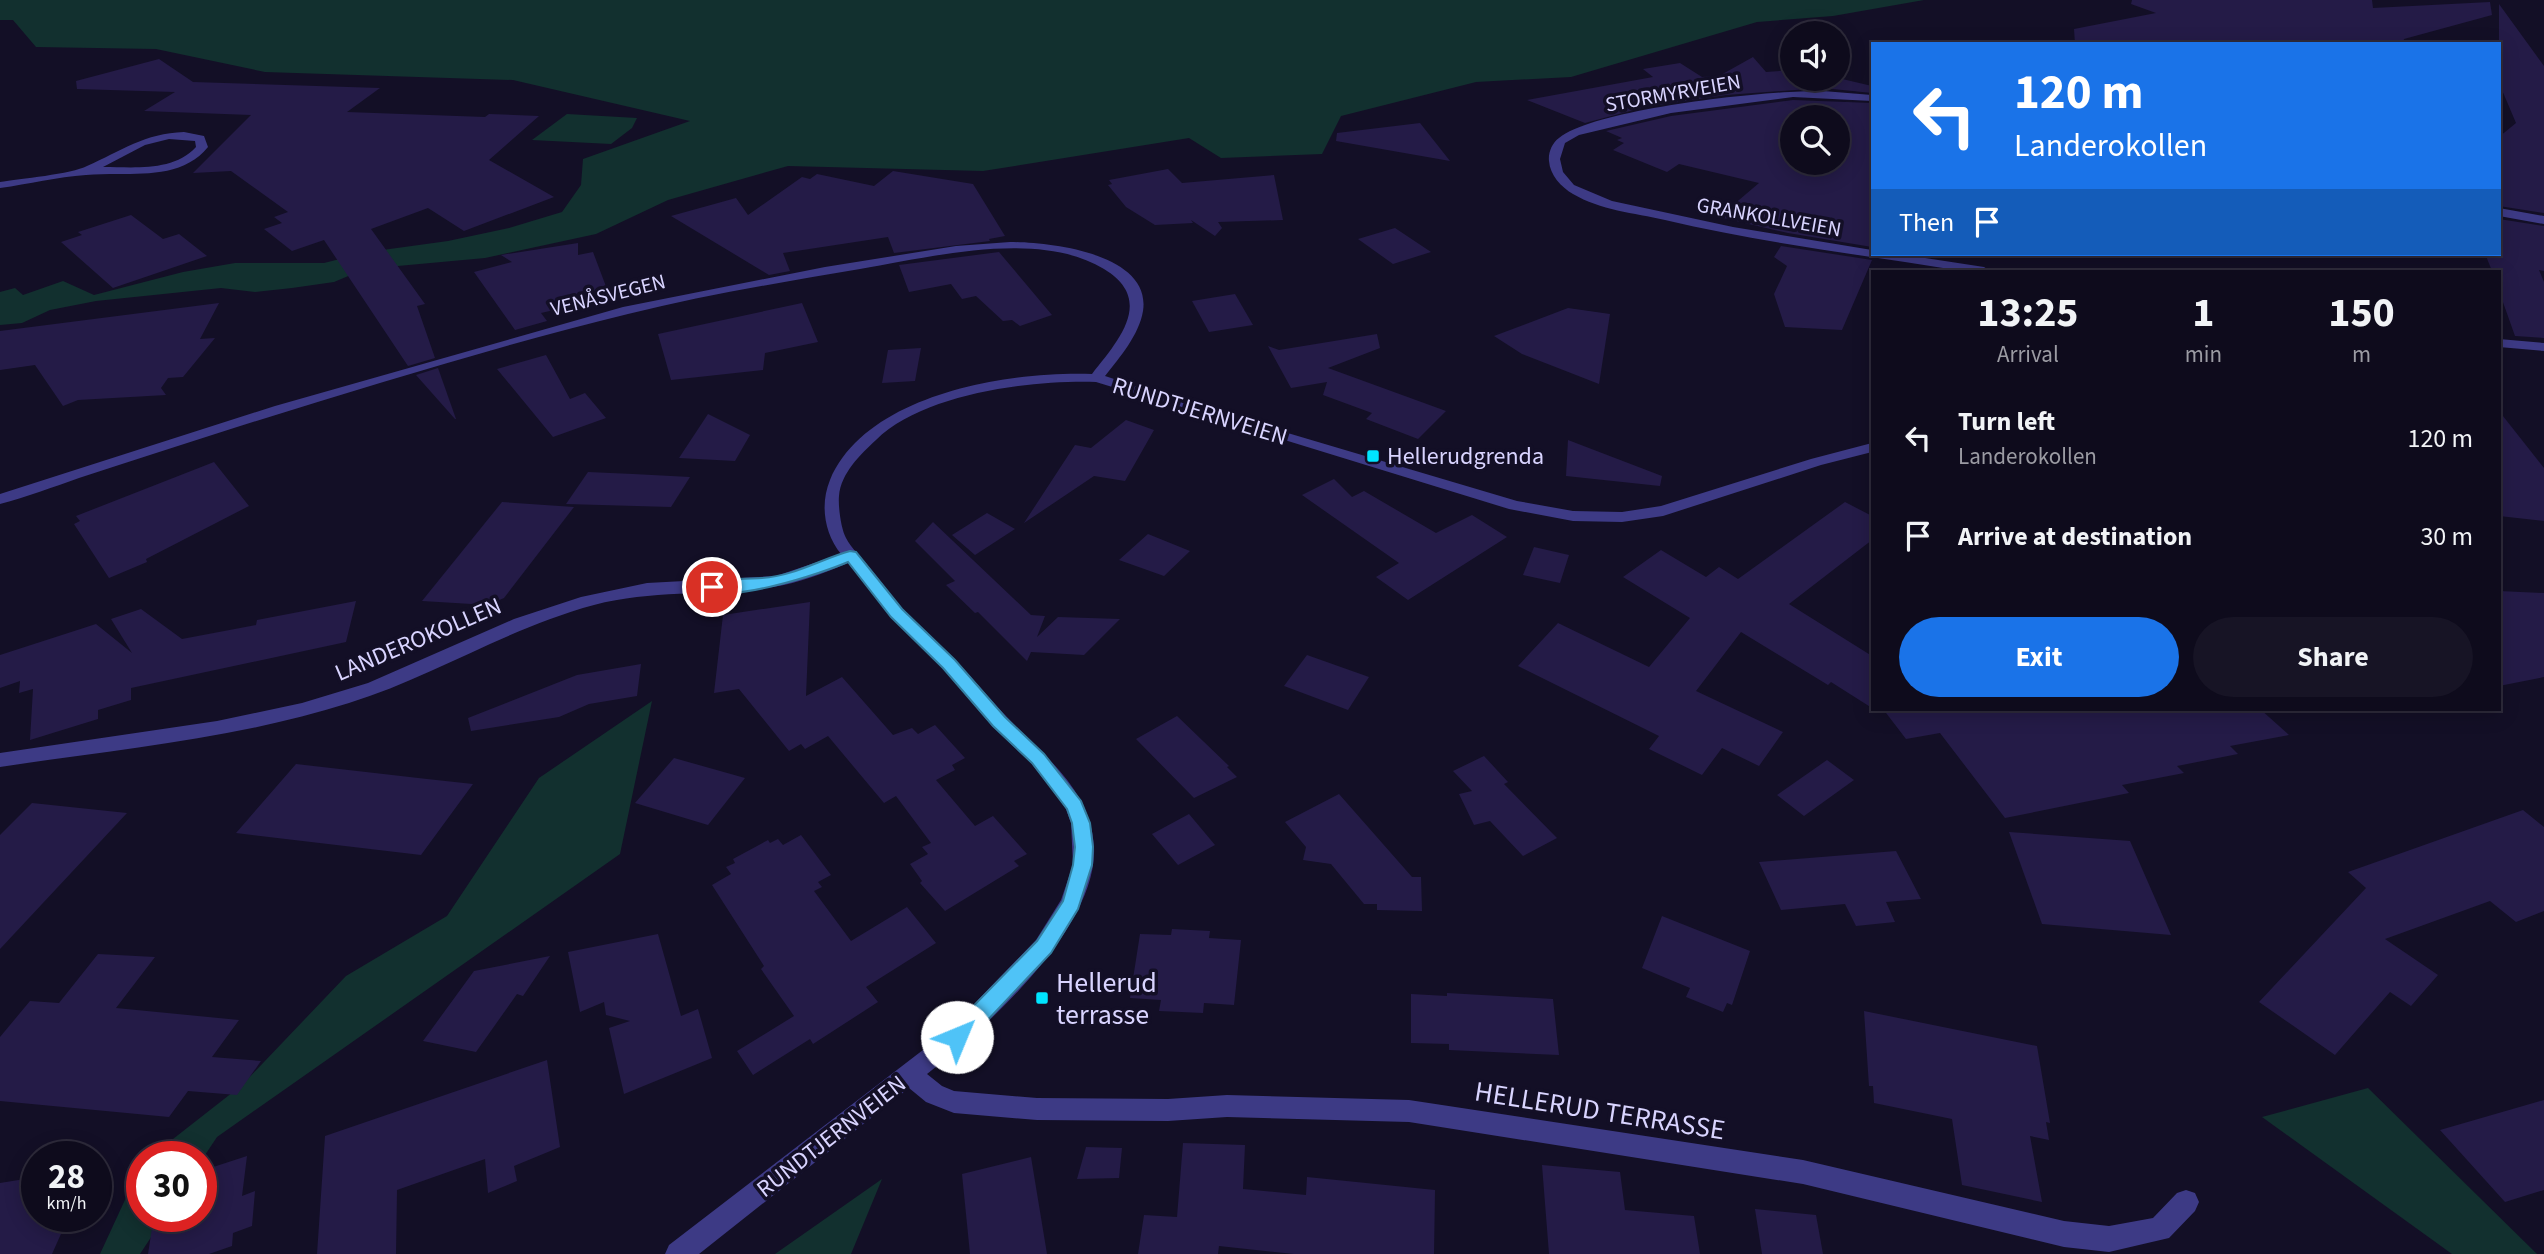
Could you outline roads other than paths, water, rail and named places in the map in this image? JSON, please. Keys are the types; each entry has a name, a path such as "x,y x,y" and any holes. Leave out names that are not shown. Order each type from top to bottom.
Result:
{"street":[{"name":"STORMYRVEIEN","path":"1591,198 1571,188 1559,176 1554,164 1555,152 1562,140 1580,131 1667,112 1756,98 1792,94 1871,98"},
{"path":"0,185 89,170 142,170 172,165 198,153 202,147 200,138 177,135 140,142 89,170"},
{"name":"GRANKOLLVEIEN","path":"1591,198 1760,237 1871,254"},
{"path":"2501,212 2544,220"},
{"name":"VENÅSVEGEN","path":"0,499 300,402 651,305 770,281 956,251 1027,246 1059,248 1100,262 1125,279 1137,298 1137,311 1126,337 1096,379"},
{"name":"GRANKOLLVEIEN","path":"1885,256 1977,270"},
{"path":"2501,343 2544,347"},
{"name":"RUNDTJERNVEIEN","path":"678,1254 957,1037 1044,947 1072,903 1083,865 1081,823 1075,806 1045,766 897,613 837,538 833,525 832,489 839,471 849,454 881,426 941,400 985,388 1024,382 1096,379 1136,388 1211,415 1515,506 1573,516 1622,517 1663,511 1816,462 1871,448"},
{"name":"LANDEROKOLLEN","path":"0,760 282,715 360,692 539,615 579,603 630,591 767,583 810,572 850,555"},
{"name":"HELLERUD TERRASSE","path":"910,1075 934,1094 954,1102 1037,1109 1168,1110 1227,1106 1409,1111 1803,1172 2064,1234 2109,1239 2160,1229 2186,1202"}],"place":[{"name":"Hellerudgrenda","path":"1373,456"},
{"name":"Hellerud terrasse","path":"1042,998"}]}
